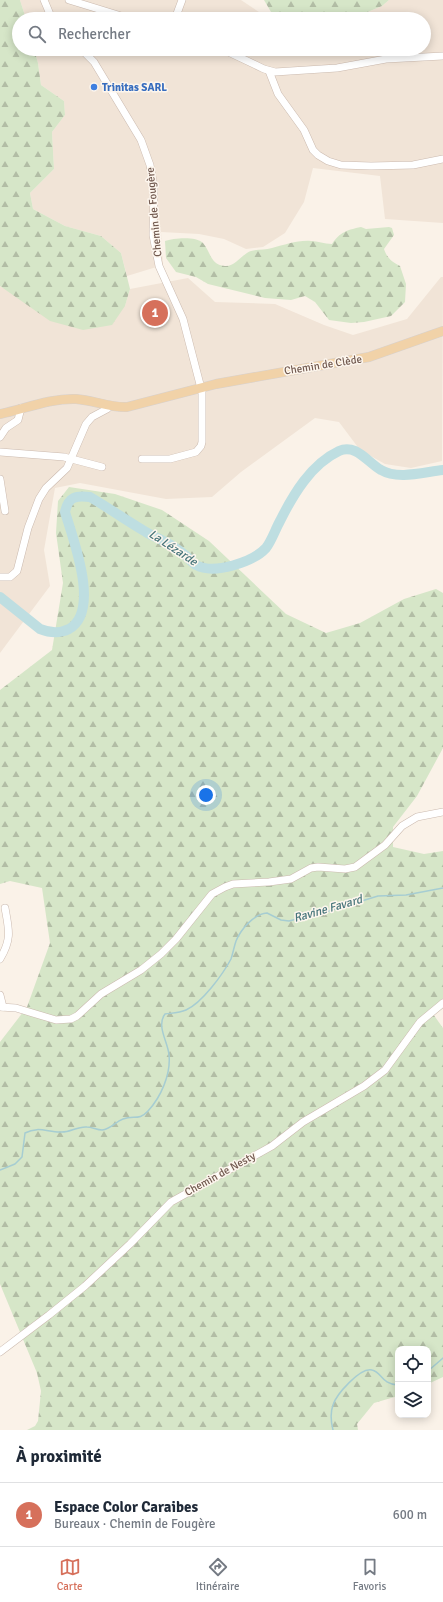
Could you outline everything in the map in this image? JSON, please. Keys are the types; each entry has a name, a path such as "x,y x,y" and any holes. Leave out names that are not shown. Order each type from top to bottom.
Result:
{"main road":[{"name":"Chemin de Clède","path":"0,414 51,402 75,399 110,406 128,407 201,387 369,357 443,332"}],"street":[{"path":"44,0 49,12"},
{"path":"69,0 108,12"},
{"path":"178,12 182,0"},
{"name":"Chemin de Fougère","path":"88,56 94,62 141,140 146,151 154,187 153,235 157,257 162,275 181,314 201,387 202,442 199,450 170,459 142,459"},
{"path":"237,56 269,71 275,72 337,68 386,59 443,56"},
{"path":"269,71 278,94 304,130 314,150 318,155 328,161 352,166 378,166 413,165 443,159"},
{"path":"0,577 10,577 17,571 28,528 39,499 46,488 64,472 72,459 86,424 92,417 110,406"},
{"path":"0,437 6,428 18,420 21,408"},
{"path":"0,452 72,459 102,467"},
{"path":"0,479 5,512"},
{"path":"0,995 1,1007 16,1008 56,1020 71,1019 77,1016 101,994 141,970 161,954 176,939 212,894 224,887 233,884 291,879 311,868 318,867 345,869 355,867 385,845 402,826 417,817 443,812"},
{"path":"0,959 7,946 10,935 5,908"},
{"name":"Chemin de Nesty","path":"0,1352 85,1286 130,1244 171,1202 272,1146 302,1122 364,1086 385,1070 420,1022 443,1003"}],"shaded area":[{"path":"20,0 241,0 259,12 24,12"},
{"path":"389,0 443,0 443,223 385,219 380,176 313,168 304,202 285,233 263,247 246,249 224,239 199,234 161,232 163,265 127,276 121,253 101,236 65,226 33,209 30,193 54,169 52,132 65,115 64,101 41,85 36,56 431,56 431,12 368,12 382,6"},
{"path":"441,277 443,277 442,461 411,468 385,464 360,450 339,422 315,418 241,472 212,497 166,499 80,483 55,488 44,550 50,586 0,653 0,286 3,288 125,306 130,289 188,278 215,302 275,304 324,325 353,335 407,319"}],"green space":[{"path":"0,0 20,0 24,12 12,12 12,56 36,56 41,85 64,101 65,115 52,132 54,169 30,193 33,209 65,226 101,236 121,253 130,289 125,306 112,325 83,330 50,321 0,286"},
{"path":"264,0 389,0 382,6 368,12 271,12"},
{"path":"361,227 366,229 392,228 394,235 384,249 390,259 400,266 406,284 405,302 391,316 364,322 351,323 329,320 315,302 305,296 291,300 265,298 208,284 196,277 176,272 166,258 165,241 179,238 190,238 203,243 211,258 216,263 229,266 254,250 269,249 301,241 314,241 332,244 344,232"},
{"path":"69,487 115,494 162,510 209,541 286,614 326,633 360,623 404,599 436,589 443,593 443,748 417,796 393,827 393,847 424,854 443,851 443,1000 433,1014 443,1028 443,1377 431,1383 431,1346 395,1346 395,1397 374,1403 357,1424 358,1430 27,1430 35,1426 38,1421 41,1391 37,1373 0,1284 0,1042 27,1007 50,943 42,888 10,881 0,884 0,690 52,650 63,583 56,533 58,501"}],"waterway":[{"name":"La Lézarde","path":"0,597 40,629 51,632 62,632 69,629 78,620 83,607 84,591 82,574 74,539 65,512 68,503 73,498 81,496 90,497 175,548 196,565 213,569 233,566 252,558 266,548 291,501 304,481 320,464 339,451 345,449 356,452 376,467 388,473 403,475 443,470"},
{"name":"Ravine Favard","path":"0,1170 15,1164 22,1157 25,1133 30,1131 38,1130 67,1132 83,1127 102,1130 123,1119 139,1117 145,1114 157,1099 167,1077 169,1055 162,1029 165,1014 186,1010 205,995 231,959 236,941 241,932 248,923 257,916 267,913 281,920 289,921 378,896 406,895 443,888"},
{"path":"431,1368 443,1358"},
{"path":"333,1430 331,1421 332,1408 343,1389 355,1377 367,1370 372,1370 378,1373 388,1383 395,1384"}],"place":[{"name":"Trinitas SARL","path":"94,87"},
{"name":"Espace Color Caraibes","path":"155,313"}]}
